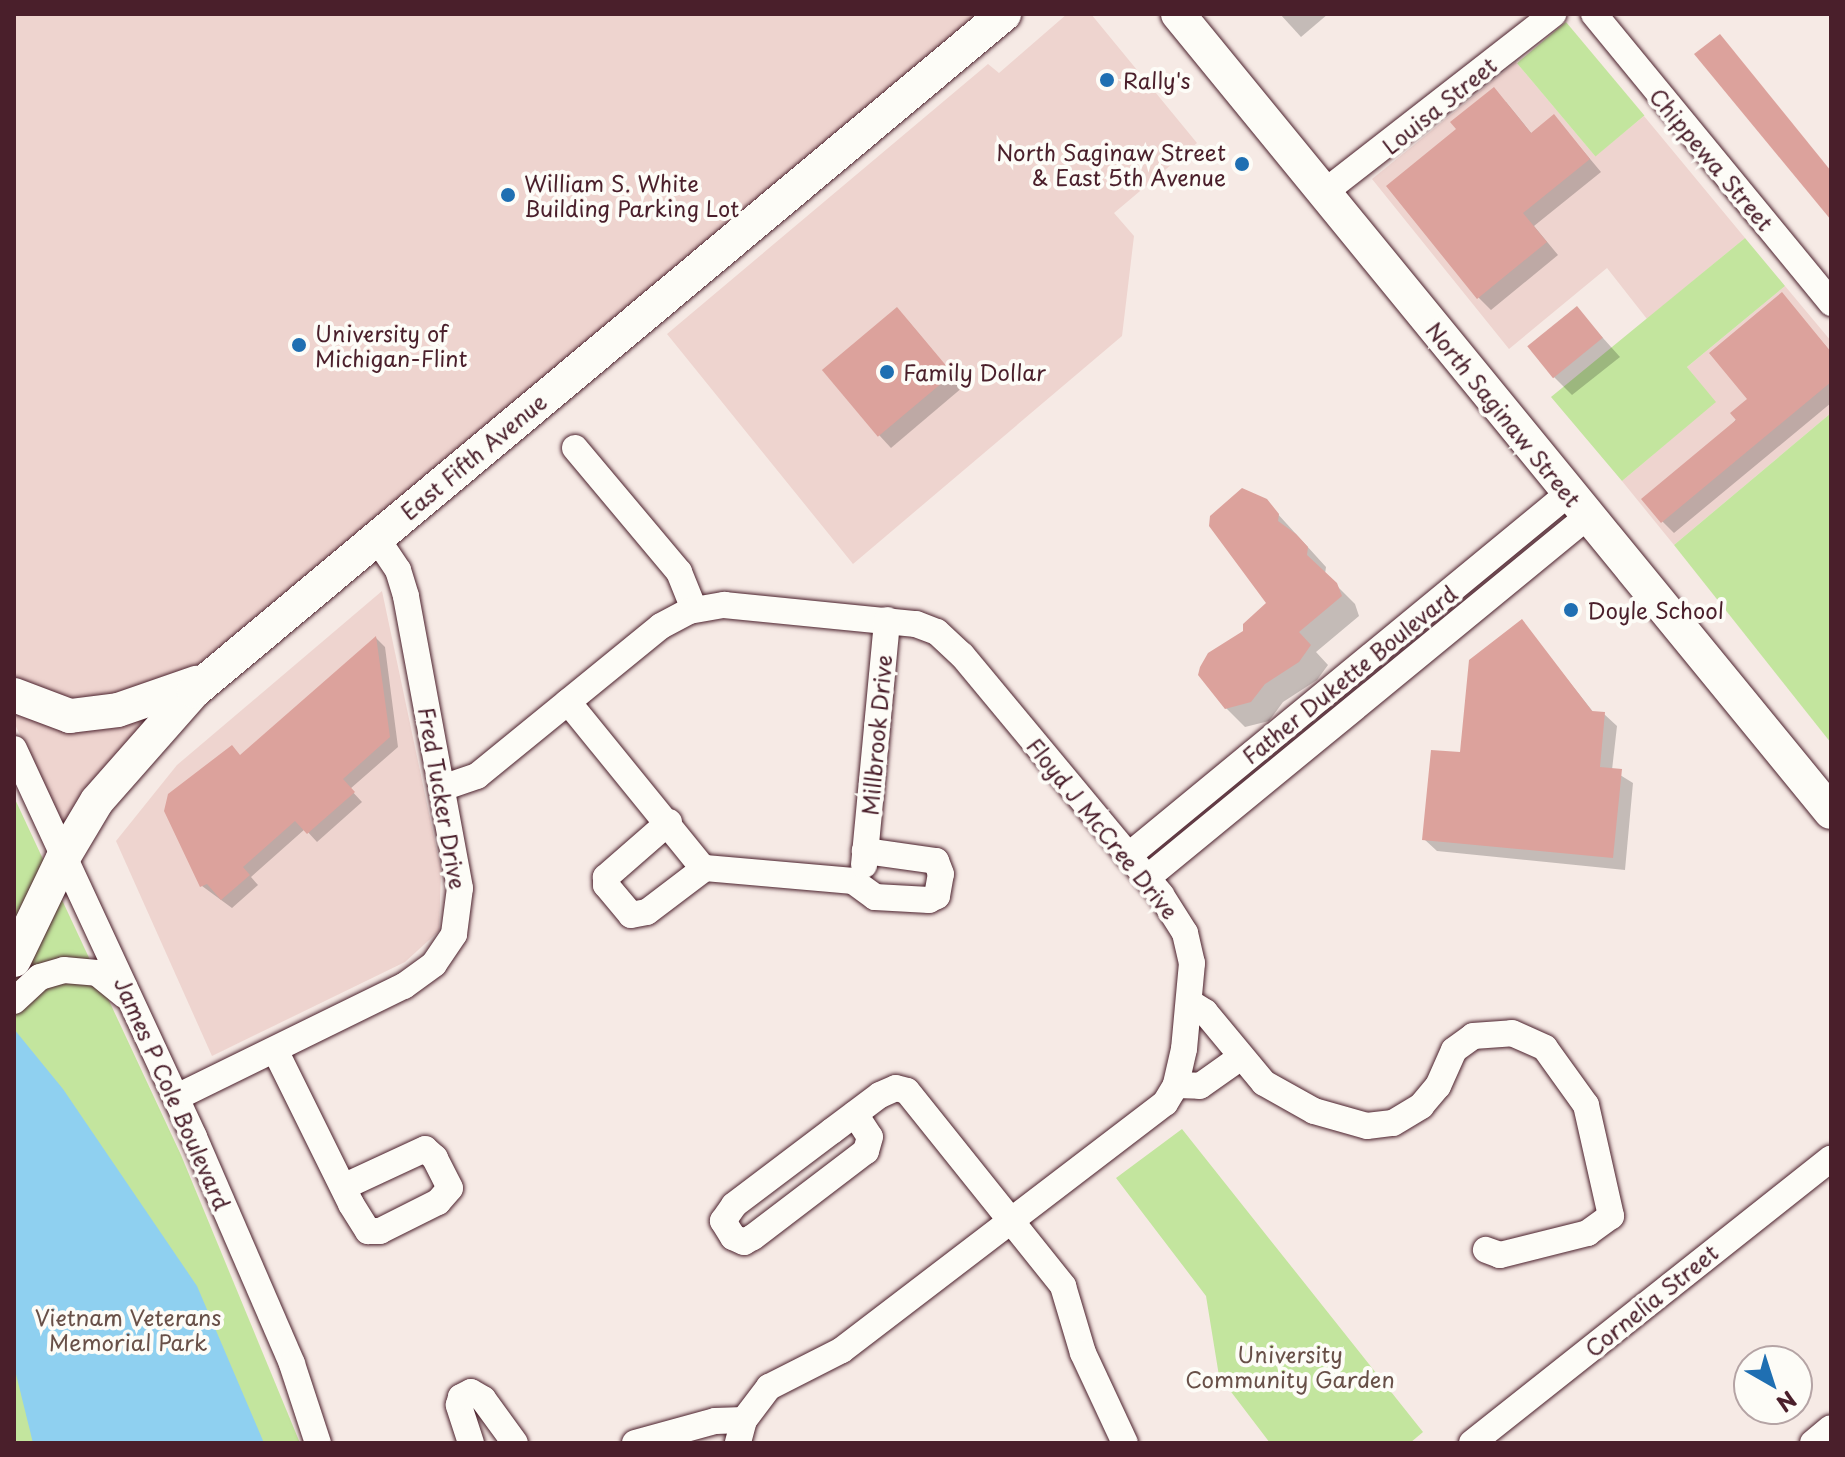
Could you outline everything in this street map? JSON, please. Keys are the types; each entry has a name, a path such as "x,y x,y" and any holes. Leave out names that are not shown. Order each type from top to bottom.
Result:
{"main road":[{"name":"East Fifth Avenue","path":"14,960 63,858 97,801 208,679 1004,14"},
{"name":"North Saginaw Street","path":"1178,14 1322,194 1831,812"},
{"path":"14,695 70,716 118,710 208,679"}],"street":[{"name":"Louisa Street","path":"1322,194 1553,14"},
{"name":"Chippewa Street","path":"1594,14 1831,303"},
{"path":"575,448 679,572 694,609"},
{"name":"Father Dukette Boulevard","path":"1128,856 1280,731 1579,505"},
{"name":"Father Dukette Boulevard","path":"1147,878 1298,753 1579,505"},
{"name":"Fred Tucker Drive","path":"177,1097 404,986 434,964 449,944 461,899 442,788 404,586 376,537"},
{"name":"Floyd J McCree Drive","path":"442,788 477,776 661,626 694,609 724,605 887,620 927,628 953,645 1177,917 1189,943 1189,1002 1176,1085 1151,1118 842,1350 769,1387 741,1432"},
{"name":"Millbrook Drive","path":"858,883 865,851 887,620"},
{"path":"568,702 669,822 703,868"},
{"path":"1280,731 1298,753"},
{"name":"James P Cole Boulevard","path":"14,749 177,1097 292,1364 318,1443"},
{"path":"1226,774 1245,797"},
{"path":"669,822 609,872 604,881 628,912 638,916 703,868 858,883 872,896 911,900 929,900 939,889 941,868 932,859 865,851"},
{"path":"16,999 40,977 71,970 97,973 134,1004"},
{"path":"1189,1002 1205,1012 1264,1083 1314,1111 1376,1126 1403,1119 1421,1106 1438,1086 1454,1050 1473,1036 1512,1033 1545,1048 1586,1105 1611,1216 1588,1233 1504,1254 1486,1250"},
{"path":"275,1050 343,1187"},
{"path":"1176,1085 1200,1086 1241,1057"},
{"path":"855,1114 870,1137 866,1151 753,1237 744,1242 733,1237 723,1221 729,1210 885,1091 907,1091 1063,1286 1083,1353 1125,1443"},
{"name":"Cornelia Street","path":"1472,1443 1831,1158"},
{"path":"471,1443 459,1405 461,1397 471,1392 479,1395 515,1443"},
{"path":"635,1443 715,1421 741,1432"},
{"path":"1813,1443 1831,1428"}],"shaded area":[{"name":"University of Michigan-Flint","path":"14,14 984,14 184,676 63,829 14,722"},
{"path":"1067,14 1091,14 1197,143 1114,213 1134,236 1122,336 853,564 667,334 988,64 999,73"},
{"path":"1516,62 1595,156 1644,116 1745,238 1647,319 1607,268 1509,349 1372,179"},
{"path":"1785,286 1831,341 1831,413 1674,545 1622,481 1715,402 1687,367"},
{"path":"382,591 441,870 439,931 405,962 212,1056 116,841 177,765"}],"green space":[{"path":"1566,22 1644,115 1595,157 1517,63"},
{"path":"1745,238 1785,286 1687,367 1716,402 1622,481 1551,397"},
{"path":"1831,413 1831,743 1674,545"},
{"name":"Vietnam Veterans Memorial Park","path":"14,797 181,1155 300,1443 14,1443"},
{"name":"University Community Garden","path":"1182,1129 1423,1432 1410,1443 1270,1443 1219,1376 1206,1296 1116,1178"}],"water":[{"name":"Vietnam Veterans Memorial Park","path":"14,1029 63,1089 197,1286 264,1443 33,1443 14,1366"}],"building":[{"path":"1720,34 1831,171 1831,220 1694,54"},
{"path":"1494,87 1531,133 1554,114 1590,159 1523,213 1547,242 1477,299 1386,186 1456,129 1450,122"},
{"path":"1782,292 1831,352 1831,382 1661,523 1641,499 1736,420 1730,413 1747,399 1709,353"},
{"path":"1577,306 1603,338 1553,378 1527,346"},
{"name":"Family Dollar","path":"897,307 953,374 878,437 822,370"},
{"path":"1242,488 1267,499 1279,514 1278,521 1308,547 1307,555 1337,583 1342,596 1299,632 1311,645 1299,662 1265,684 1251,702 1225,709 1198,675 1200,667 1208,653 1243,631 1243,624 1266,603 1209,526 1210,516"},
{"path":"1522,619 1592,711 1605,712 1600,767 1622,769 1613,858 1422,840 1431,750 1460,752 1469,660"},
{"path":"376,636 390,737 343,779 355,792 307,834 295,821 243,867 250,875 221,900 207,884 200,887 164,811 168,794 232,745 240,755"}],"place":[{"name":"Rally's","path":"1107,80"},
{"name":"North Saginaw Street & East 5th Avenue","path":"1242,164"},
{"name":"William S. White Building Parking Lot","path":"508,195"},
{"name":"University of Michigan-Flint","path":"299,345"},
{"name":"Family Dollar","path":"887,372"},
{"name":"Doyle School","path":"1571,610"}]}
